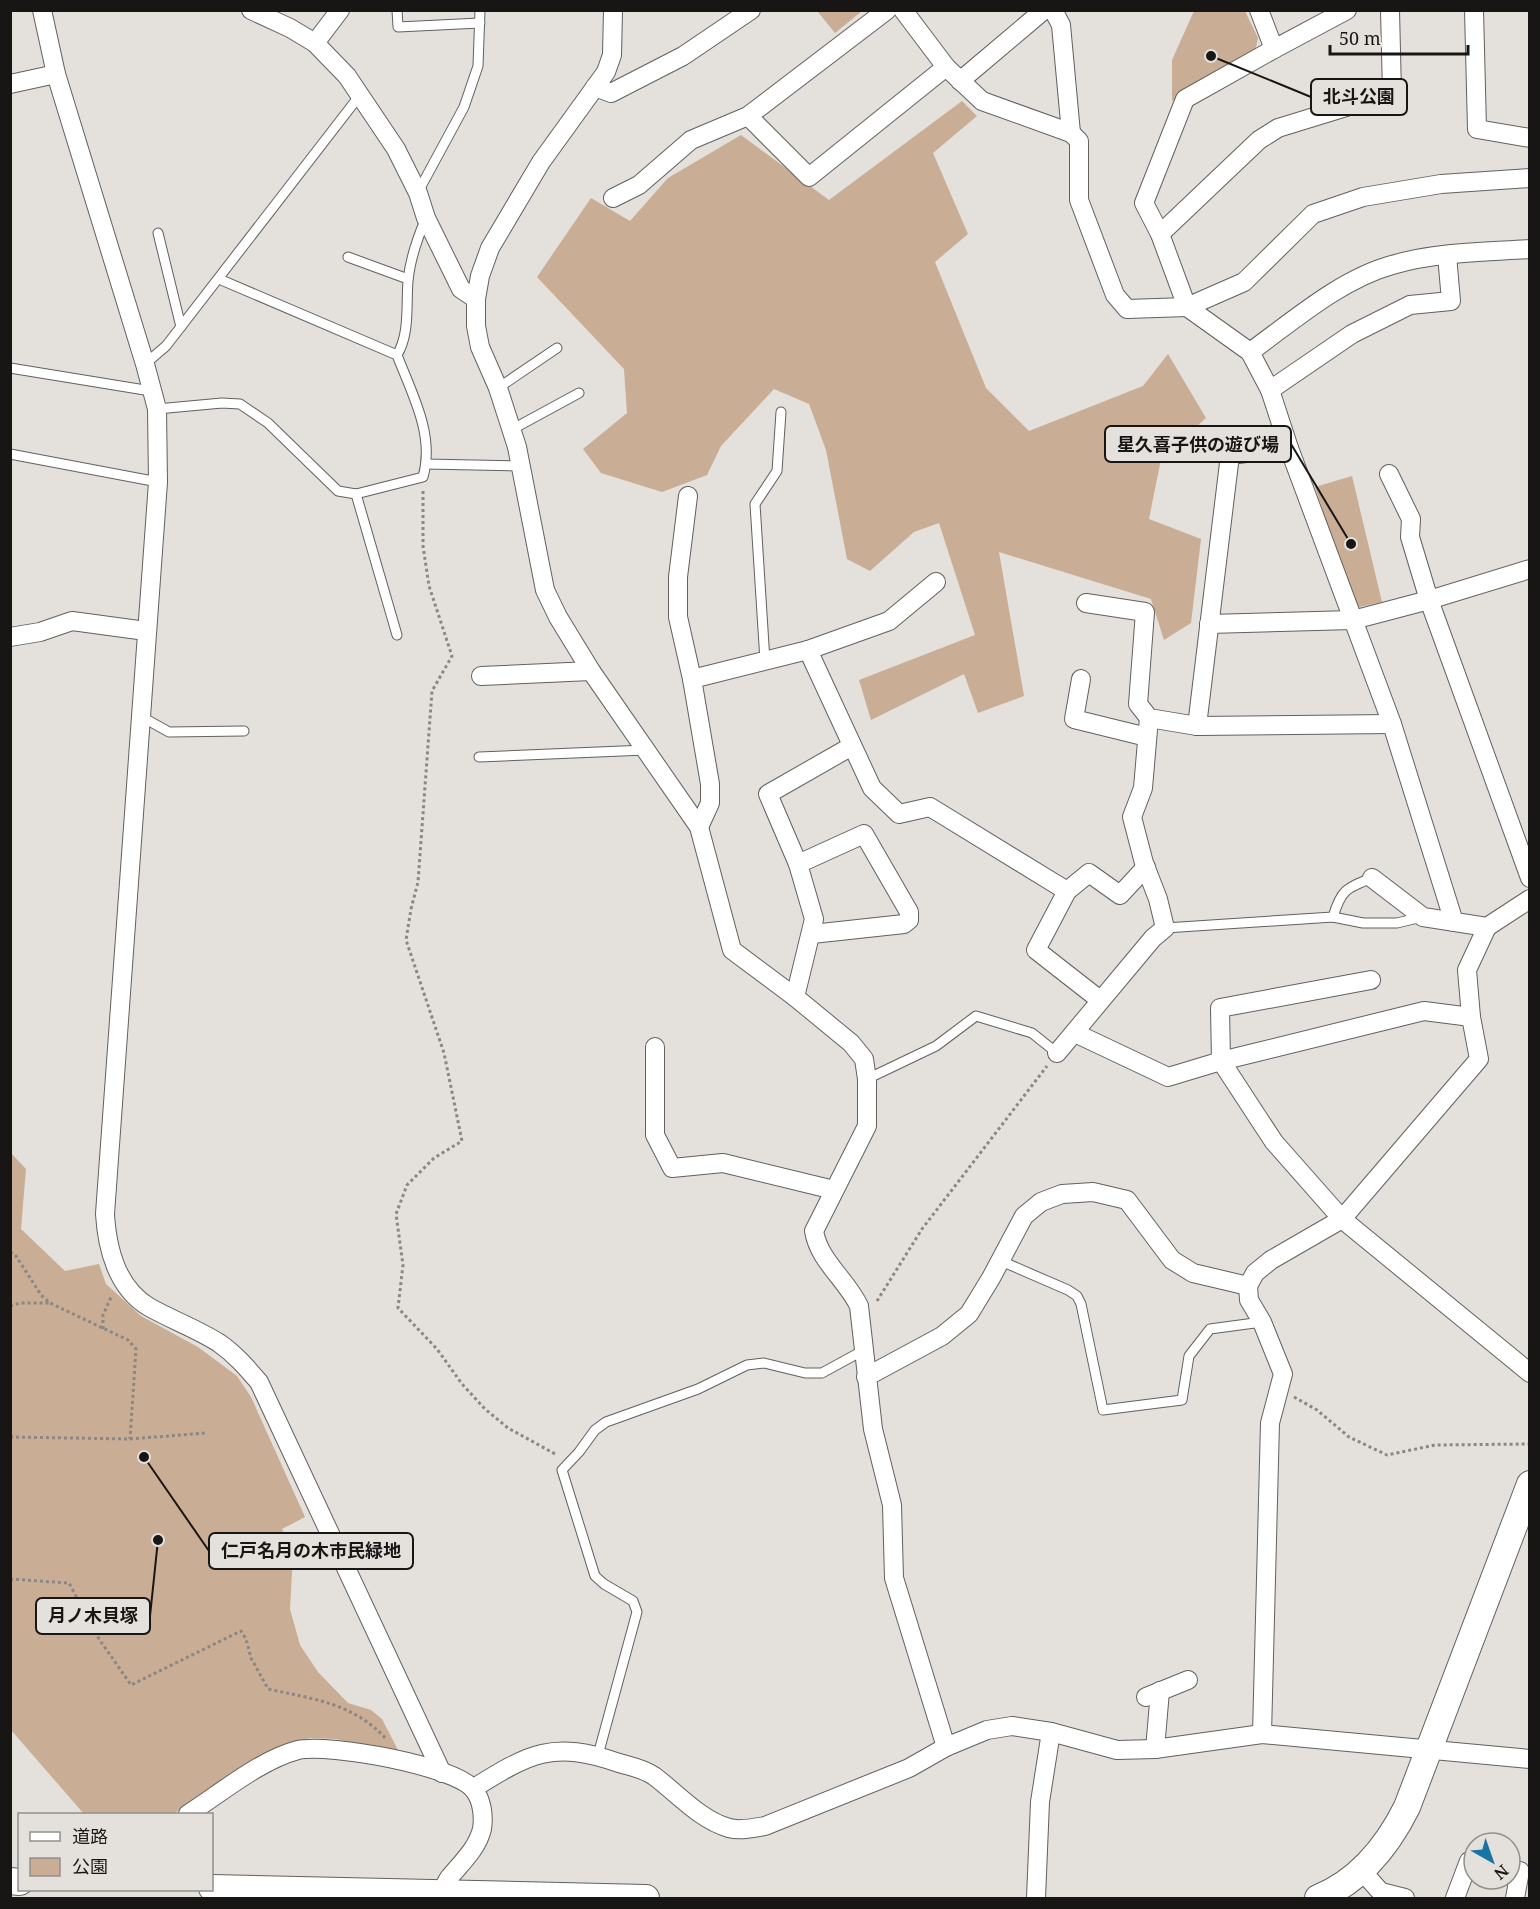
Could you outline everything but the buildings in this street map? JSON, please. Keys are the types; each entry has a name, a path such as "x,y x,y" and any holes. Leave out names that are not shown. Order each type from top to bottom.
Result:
{"street":[{"path":"42,10 56,74 157,410 158,482 105,1214 110,1250 122,1278 132,1292 147,1306 220,1344 241,1361 259,1382 442,1773"},
{"path":"251,10 291,28 315,43 347,76 396,149 426,218 461,289 476,299"},
{"path":"315,43 340,10"},
{"path":"614,10 612,55 606,72 541,162 490,248 480,276 476,299 476,326 480,347 498,388 511,430 545,590 558,617 591,671 699,827 732,950 851,1043 864,1059 867,1079 867,1126 814,1231 816,1242 827,1262 852,1292 859,1306 873,1429 892,1505 894,1578 946,1747"},
{"path":"595,87 611,93 683,56 751,10"},
{"path":"613,198 639,185 692,140 748,116 887,10"},
{"path":"960,81 1044,10"},
{"path":"1053,10 1061,26 1071,133"},
{"path":"1259,10 1274,49"},
{"path":"1347,10 1185,99 1144,203 1160,234 1187,307 1250,352 1270,390 1289,448 1392,724 1455,922"},
{"path":"1160,234 1259,140 1278,128 1392,93 1390,10"},
{"path":"1474,10 1477,129 1530,138"},
{"path":"911,14 946,67 982,101 1071,133 1078,141 1079,200 1115,295 1127,309 1187,307 1244,282 1313,214 1363,197 1441,184 1530,178"},
{"path":"748,116 809,177 946,67"},
{"path":"10,84 56,74"},
{"path":"1250,352 1346,284 1391,265 1447,255 1530,249"},
{"path":"1270,390 1352,334 1410,305 1451,301 1447,255"},
{"path":"1197,726 1230,455 1289,448"},
{"path":"1389,474 1411,519 1410,537 1429,600 1530,878"},
{"path":"688,496 678,577 678,617 692,679 710,784 710,803 699,827"},
{"path":"1209,624 1353,621 1530,569"},
{"path":"692,679 808,650 889,621 936,582"},
{"path":"1086,603 1144,612 1138,704 1149,718 1197,726 1392,724"},
{"path":"10,637 40,632 72,621 146,631"},
{"path":"808,650 872,788 899,814 930,807 1067,891"},
{"path":"480,676 591,671"},
{"path":"1081,679 1074,718 1147,737"},
{"path":"1057,1053 1153,938 1165,928 1158,898 1146,867 1132,817 1143,788 1149,718"},
{"path":"795,997 814,919 798,864 768,794 852,746"},
{"path":"798,864 864,834 909,912 909,920 904,924 812,933"},
{"path":"1100,1000 1036,950 1067,891 1089,873 1120,895 1146,867"},
{"path":"1372,878 1423,917 1487,927"},
{"path":"1262,1734 1270,1423 1283,1374 1262,1322 1249,1300 1248,1286 1255,1274 1271,1260 1342,1219 1479,1059 1471,1017 1467,970 1487,927 1530,899"},
{"path":"1371,980 1220,1008 1221,1061 1274,1142 1342,1219 1530,1373"},
{"path":"1075,1034 1168,1077 1221,1061 1424,1011 1471,1017"},
{"path":"655,1047 655,1135 672,1168 723,1163 834,1190"},
{"path":"866,1377 942,1336 969,1314 1024,1216 1041,1202 1062,1194 1093,1192 1127,1200 1172,1260 1193,1273 1248,1286"},
{"path":"1318,1899 1344,1886 1362,1871 1396,1829 1407,1807 1530,1484"},
{"path":"1155,1749 1153,1694 1188,1680"},
{"path":"474,1788 508,1766 536,1755 555,1751 575,1751 598,1755 651,1774 711,1820 729,1828 746,1829 765,1826 909,1768 946,1747 987,1730 1012,1726 1051,1732 1117,1750 1155,1749 1262,1734 1530,1759"},
{"path":"1036,1899 1040,1802 1051,1732"},
{"path":"191,1813 258,1768 299,1750 346,1749 398,1760 456,1777 474,1788 482,1804 482,1827 476,1844 448,1880 440,1895"},
{"path":"1362,1871 1384,1895 1405,1899"},
{"path":"1455,1899 1462,1880"},
{"path":"213,1888 646,1899"}],"lane":[{"path":"397,10 398,27 480,23"},
{"path":"417,193 464,107 478,66 480,10"},
{"path":"145,364 166,346 360,95"},
{"path":"397,355 404,344 408,279 414,247 426,218"},
{"path":"158,233 181,327"},
{"path":"348,257 408,279"},
{"path":"157,410 222,403 240,404 268,423 338,491 356,494 423,477 427,452 423,420 397,355 219,279"},
{"path":"498,388 557,348"},
{"path":"10,368 151,391"},
{"path":"511,430 579,393"},
{"path":"765,661 755,504 777,471 781,412"},
{"path":"10,454 158,482"},
{"path":"426,464 520,466"},
{"path":"356,494 397,634"},
{"path":"142,717 169,732 244,731"},
{"path":"479,757 646,750"},
{"path":"1333,917 1339,897 1353,885 1372,878"},
{"path":"1165,928 1333,917 1363,923 1397,923 1423,917"},
{"path":"867,1079 936,1046 976,1016 1032,1033 1057,1053"},
{"path":"1000,1261 1077,1296 1081,1304 1103,1410 1182,1400 1189,1356 1210,1329 1262,1322"},
{"path":"598,1755 637,1612 633,1601 595,1576 562,1470 595,1430 606,1422 698,1389 747,1365 764,1363 805,1373 822,1373 864,1350"}],"path":[{"path":"423,477 423,546 429,586 452,656 432,691 418,882 406,940 444,1053 462,1141 434,1158 407,1185 396,1214 403,1265 398,1308 437,1349 462,1384 485,1409 508,1428 568,1462"},
{"path":"862,1326 922,1229 1057,1053"},
{"path":"10,1252 16,1256 41,1295 50,1303 128,1340 136,1349 130,1439"},
{"path":"102,1329 104,1315 122,1278"},
{"path":"10,1306 20,1303 50,1303"},
{"path":"1279,1388 1317,1410 1348,1437 1387,1455 1435,1445 1530,1444"},
{"path":"10,1437 130,1439 206,1433"},
{"path":"10,1579 69,1583 99,1639 131,1685 241,1631 246,1639 251,1658 268,1689 327,1702 368,1720 388,1741 398,1760"}],"green space":[{"path":"820,10 862,11 835,33 818,12"},
{"path":"1194,11 1245,11 1258,38 1255,52 1172,101 1172,60"},
{"path":"962,101 977,116 933,153 968,234 935,262 986,388 1029,431 1143,386 1168,354 1206,418 1161,459 1149,519 1201,539 1191,623 1164,640 1151,599 999,552 1024,696 978,713 964,674 871,720 859,680 975,635 939,523 914,532 870,571 847,559 826,450 809,404 774,389 721,446 707,475 662,492 601,473 583,449 627,413 624,369 537,277 591,198 630,221 668,178 741,135 829,200"},
{"path":"1352,476 1382,602 1355,608 1315,487"},
{"path":"10,1152 26,1169 21,1229 65,1271 99,1264 106,1284 141,1316 198,1347 237,1376 251,1397 305,1517 282,1529 293,1554 290,1609 300,1645 318,1672 348,1703 371,1710 382,1719 399,1752 336,1739 310,1738 283,1746 175,1813 83,1813 11,1730"}],"place":[{"name":"北斗公園","path":"1211,56"},
{"name":"星久喜子供の遊び場","path":"1351,544"},
{"name":"仁戸名月の木市民緑地","path":"144,1457"},
{"name":"月ノ木貝塚","path":"158,1540"}]}
